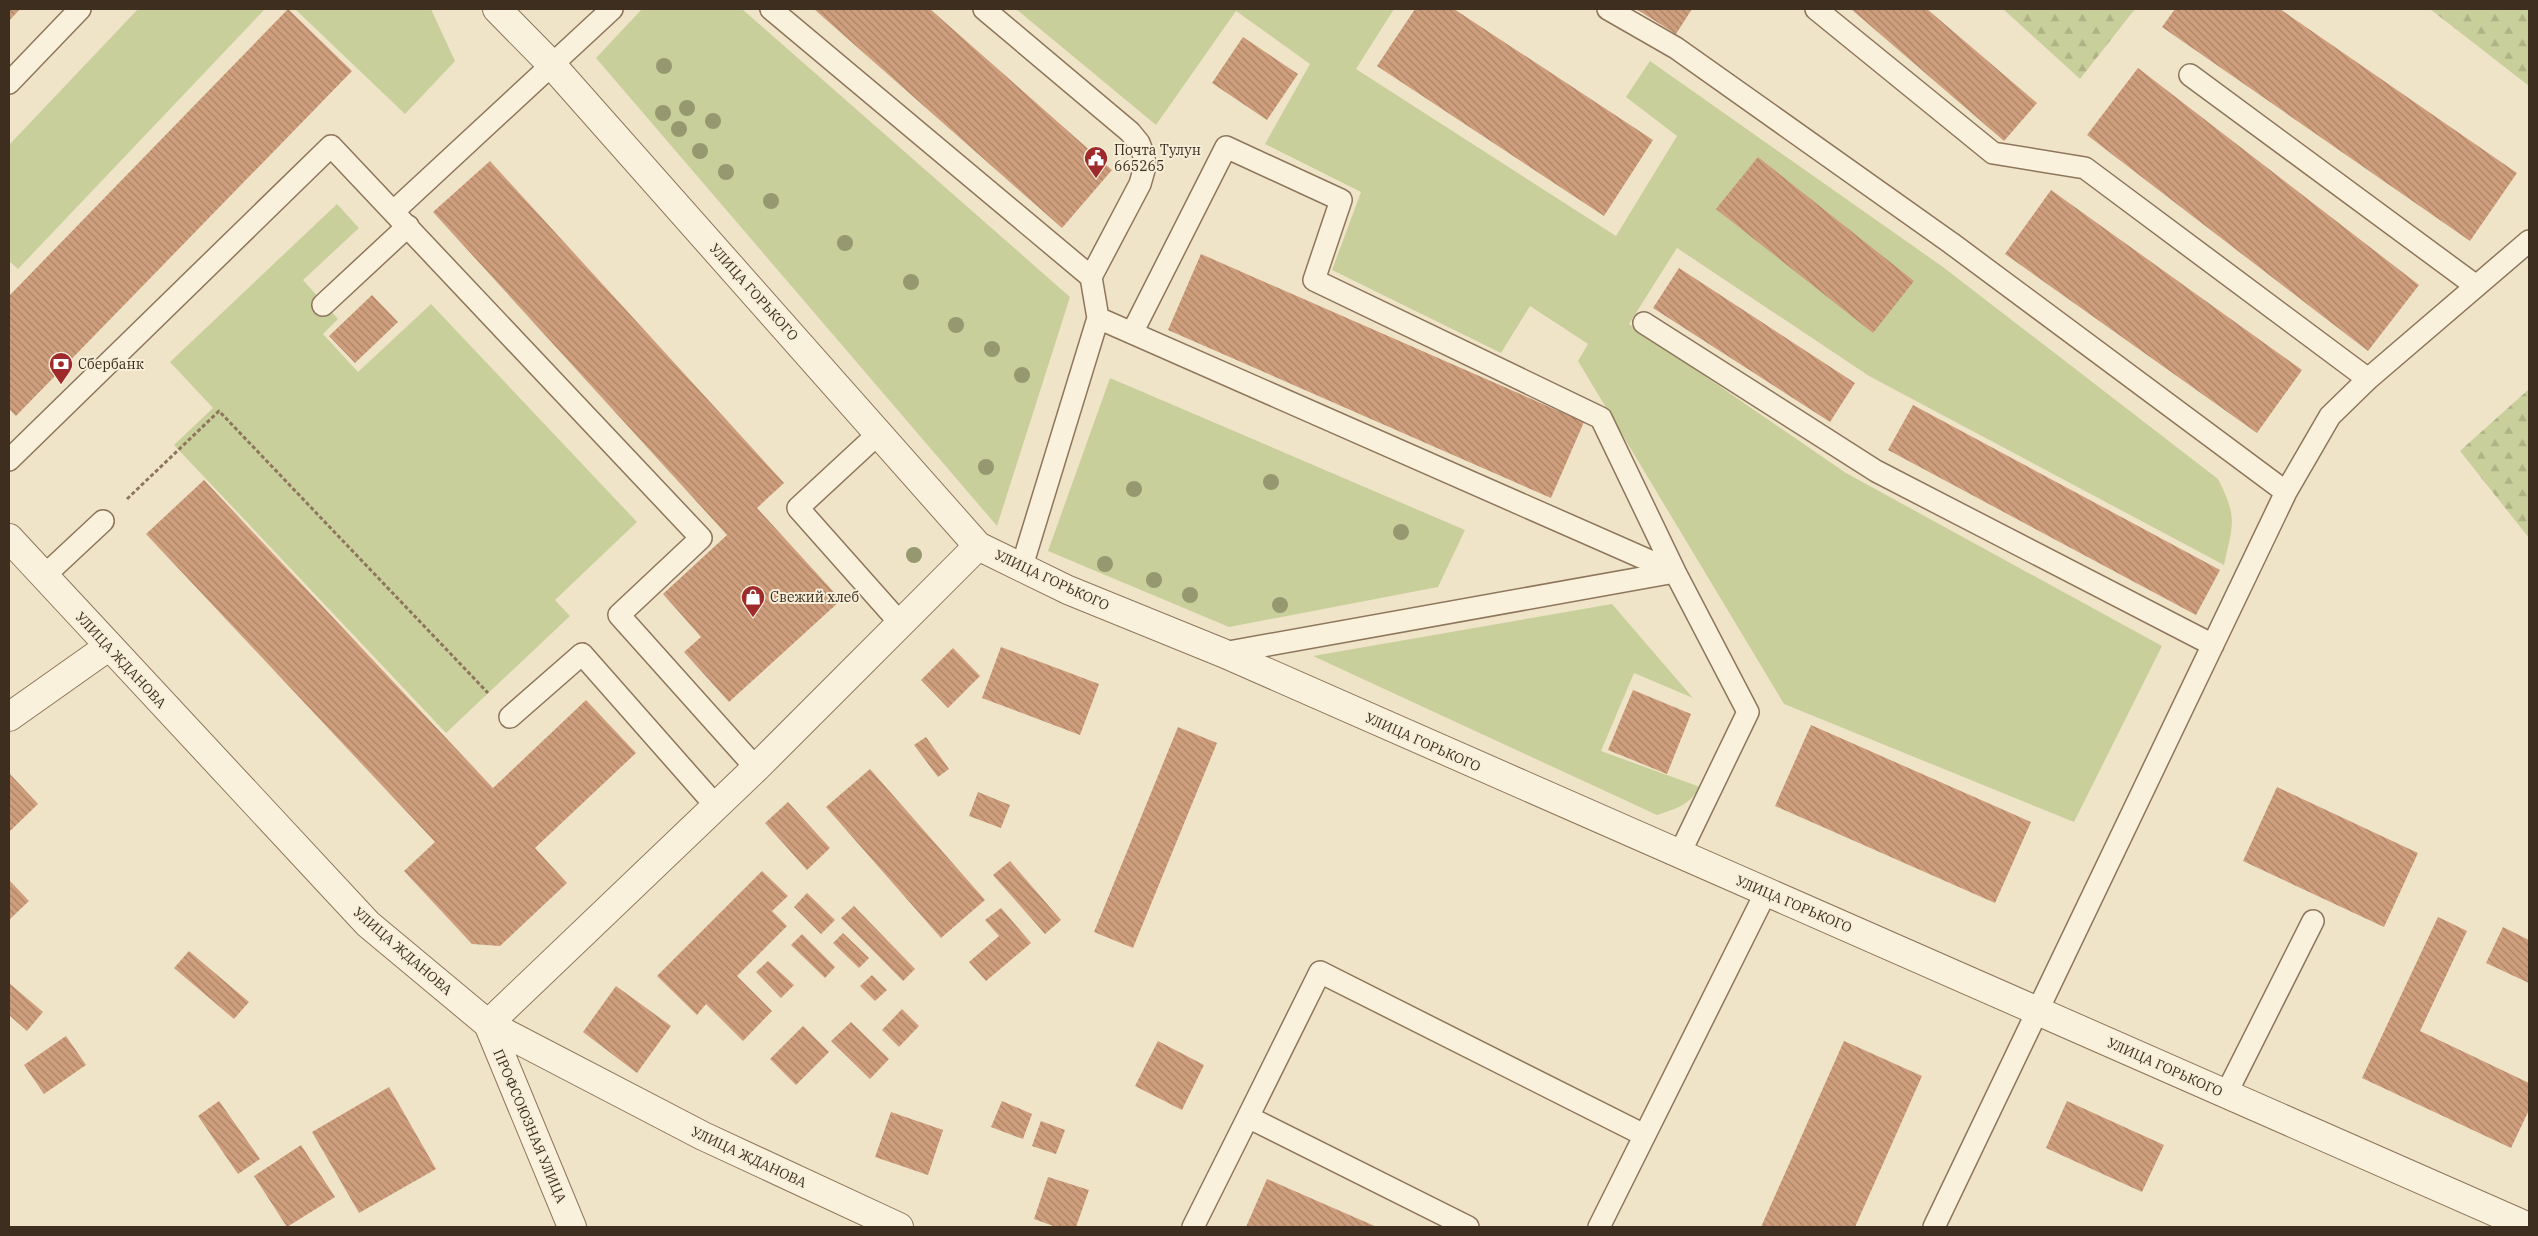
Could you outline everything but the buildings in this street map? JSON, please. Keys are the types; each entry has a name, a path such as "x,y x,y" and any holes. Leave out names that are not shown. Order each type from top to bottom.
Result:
{"street":[{"name":"УЛИЦА ГОРЬКОГО","path":"496,9 552,65 978,546 1068,590 1223,653 2529,1227"},
{"name":"УЛИЦА ЖДАНОВА","path":"9,538 108,647 368,924 488,1024 703,1136 899,1227"},
{"path":"488,1024 756,768 978,546"},
{"path":"9,717 108,647"},
{"name":"ПРОФСОЮЗНАЯ УЛИЦА","path":"488,1024 572,1227"}],"lane":[{"path":"9,83 80,9"},
{"path":"323,305 401,218 552,65 612,9"},
{"path":"771,9 1091,277"},
{"path":"984,9 1100,106 1139,143 1144,156 1144,170 1140,184 1091,277 1098,318 1022,566"},
{"path":"1608,9 1676,48 1951,243 2286,492"},
{"path":"1816,9 1994,153 2085,168 2368,379"},
{"path":"2190,75 2476,286"},
{"path":"9,460 331,146 701,538 618,615 756,768"},
{"path":"1132,333 1226,147 1341,200 1314,280 1601,418 1675,572 1748,712 1679,855"},
{"path":"1934,1227 2286,492 2330,416 2368,379 2529,241"},
{"path":"1098,318 1675,572"},
{"path":"1644,323 1876,471 2213,645"},
{"path":"879,433 798,508 901,624"},
{"path":"44,577 102,521"},
{"path":"1223,653 1675,572"},
{"path":"510,717 582,654 716,806"},
{"path":"1598,1227 1766,892"},
{"path":"2226,1094 2313,922"},
{"path":"1193,1227 1320,972 1644,1135"},
{"path":"1248,1117 1468,1227"}],"path":[{"path":"102,521 219,411 510,717"}],"green space":[{"path":"138,9 265,9 18,269 9,261 9,145"},
{"path":"295,9 431,9 455,61 405,114"},
{"path":"642,9 742,9 1070,297 997,526 596,58"},
{"path":"1016,9 1394,9 1356,69 1616,236 1677,136 1626,97 1650,61 1943,267 2218,479 2229,503 2232,521 2224,565 1869,376 1677,248 1629,324 1846,473 2162,646 2074,822 1784,704 1578,361 1588,344 1530,306 1501,353 1332,270 1361,192 1265,144 1310,64 1236,11 1156,125"},
{"path":"2003,9 2135,9 2080,79"},
{"path":"2430,9 2529,9 2529,86"},
{"path":"337,204 359,228 303,280 338,319 323,334 358,372 431,304 637,522 555,600 570,616 446,733 174,445 213,408 170,362"},
{"path":"1110,378 1465,530 1438,587 1229,627 1048,551"},
{"path":"2529,389 2529,538 2460,451"},
{"path":"1612,604 1693,698 1634,673 1601,751 1700,787 1682,806 1657,815 1313,656"}],"place":[{"name":"Почта Тулун 665265","path":"1096,179"},
{"name":"Сбербанк","path":"61,385"},
{"name":"Свежий хлеб","path":"753,618"}]}
